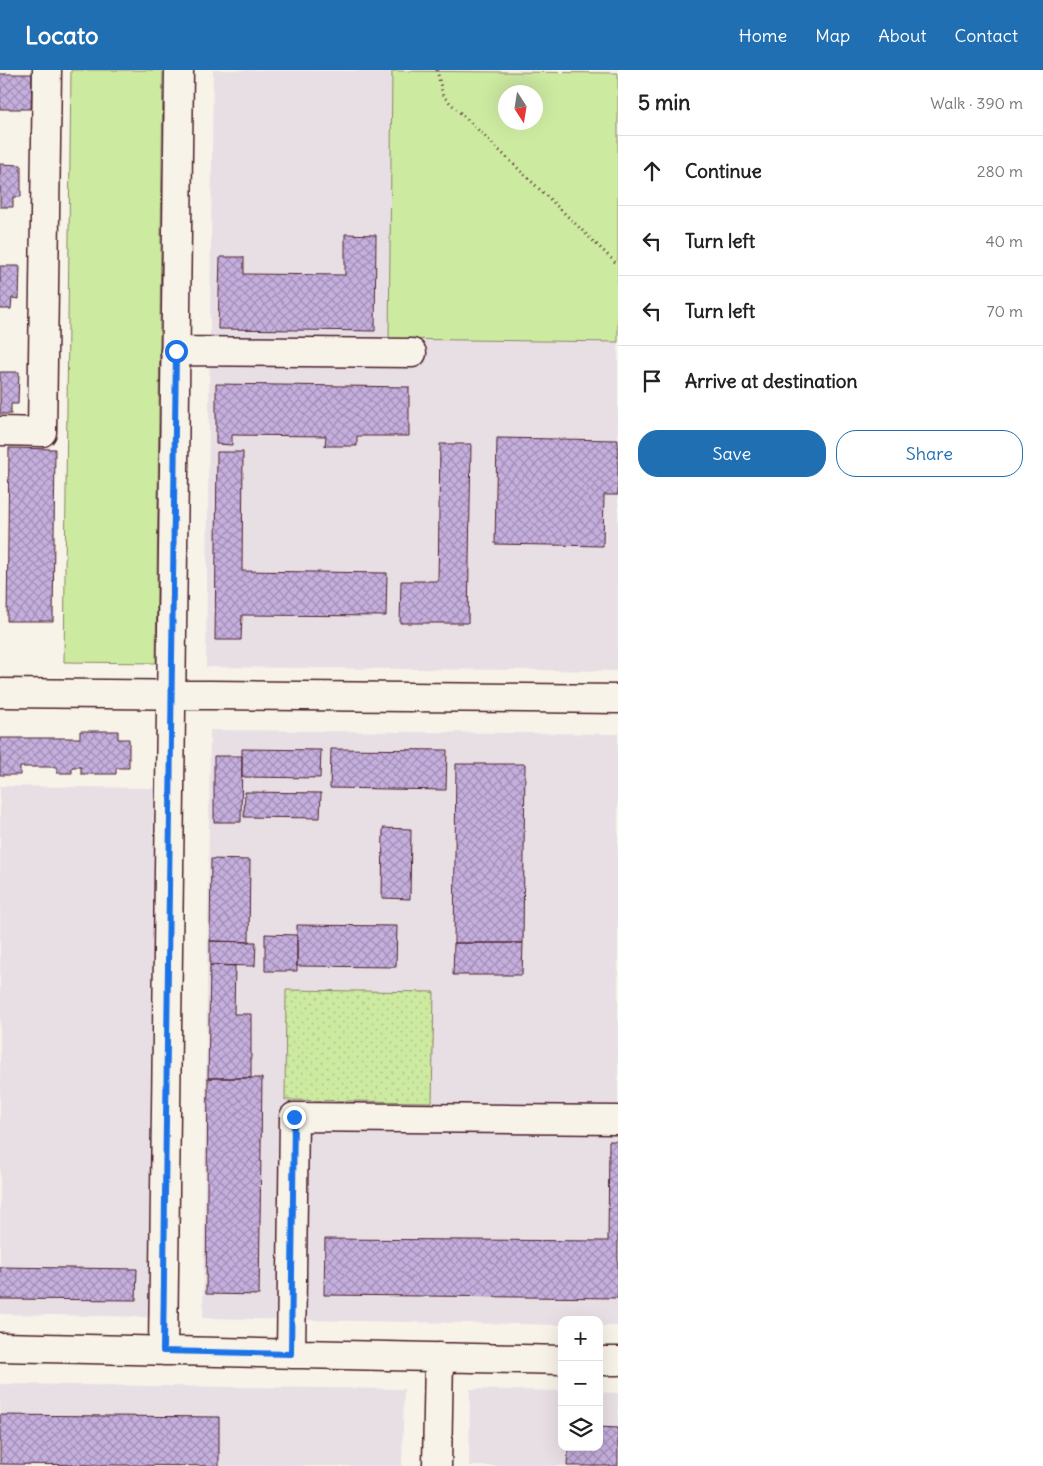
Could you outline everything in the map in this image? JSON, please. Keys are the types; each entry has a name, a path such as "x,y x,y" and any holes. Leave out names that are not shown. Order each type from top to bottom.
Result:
{"street":[{"path":"0,431 42,432 46,70"},
{"path":"163,1351 179,70"},
{"path":"176,351 412,354"},
{"path":"0,693 618,699"},
{"path":"291,1354 294,1117 618,1120"},
{"path":"0,1347 558,1360"},
{"path":"437,1466 439,1357"},
{"path":"603,1361 618,1362"}],"path":[{"path":"437,70 443,96 618,265"}],"shaded area":[{"path":"213,70 392,71 389,339 618,342 618,671 206,667"},
{"path":"210,730 618,734 618,1326 603,1326 603,1316 558,1316 558,1325 203,1318"},
{"path":"0,786 154,788 148,1317 0,1314"},
{"path":"0,1384 404,1389 402,1466 0,1466"},
{"path":"470,1389 558,1391 558,1451 603,1451 603,1392 618,1393 618,1466 469,1466"}],"green space":[{"path":"71,70 163,70 156,663 64,662"},
{"path":"392,71 618,73 618,342 389,339"},
{"path":"286,990 434,992 432,1102 285,1100"}],"building":[{"path":"0,74 32,74 31,109 0,109"},
{"path":"0,164 21,165 21,197 13,197 13,207 0,207"},
{"path":"345,234 376,235 375,331 218,329 220,257 244,257 244,274 345,275"},
{"path":"0,266 20,266 19,299 12,298 11,309 0,309"},
{"path":"0,372 19,372 18,404 11,404 11,414 0,414"},
{"path":"216,384 409,387 409,436 357,436 357,446 325,446 326,436 232,435 232,445 216,444"},
{"path":"497,438 618,440 618,495 604,495 603,546 495,544"},
{"path":"440,444 471,444 468,623 400,623 401,581 438,581"},
{"path":"9,448 55,449 53,621 7,621"},
{"path":"217,452 243,452 242,571 387,573 386,616 242,615 241,640 215,640"},
{"path":"80,731 118,731 118,739 129,739 129,768 116,768 116,774 81,774 81,767 72,767 72,773 57,773 57,767 20,767 20,775 0,775 0,738 80,738"},
{"path":"242,749 321,750 320,778 242,777"},
{"path":"331,749 447,750 446,790 330,788"},
{"path":"214,756 242,756 241,822 214,822"},
{"path":"456,764 525,764 523,943 454,943"},
{"path":"245,792 321,793 320,818 244,817"},
{"path":"383,828 411,829 410,899 382,898"},
{"path":"211,859 250,860 249,942 210,941"},
{"path":"297,925 397,926 396,967 297,966"},
{"path":"265,934 297,935 297,971 265,971"},
{"path":"210,941 256,942 255,966 210,965"},
{"path":"454,943 523,943 522,975 453,975"},
{"path":"210,965 235,966 234,1014 251,1014 251,1078 208,1078"},
{"path":"208,1078 262,1078 259,1295 206,1294"},
{"path":"609,1141 618,1141 618,1298 324,1295 325,1239 608,1241"},
{"path":"0,1267 137,1269 136,1300 0,1299"},
{"path":"0,1415 219,1417 219,1466 0,1464"},
{"path":"603,1427 618,1428 618,1466 567,1466 568,1451 603,1451"}],"route":[{"path":"176,351 163,1351 291,1354 294,1117"}]}
